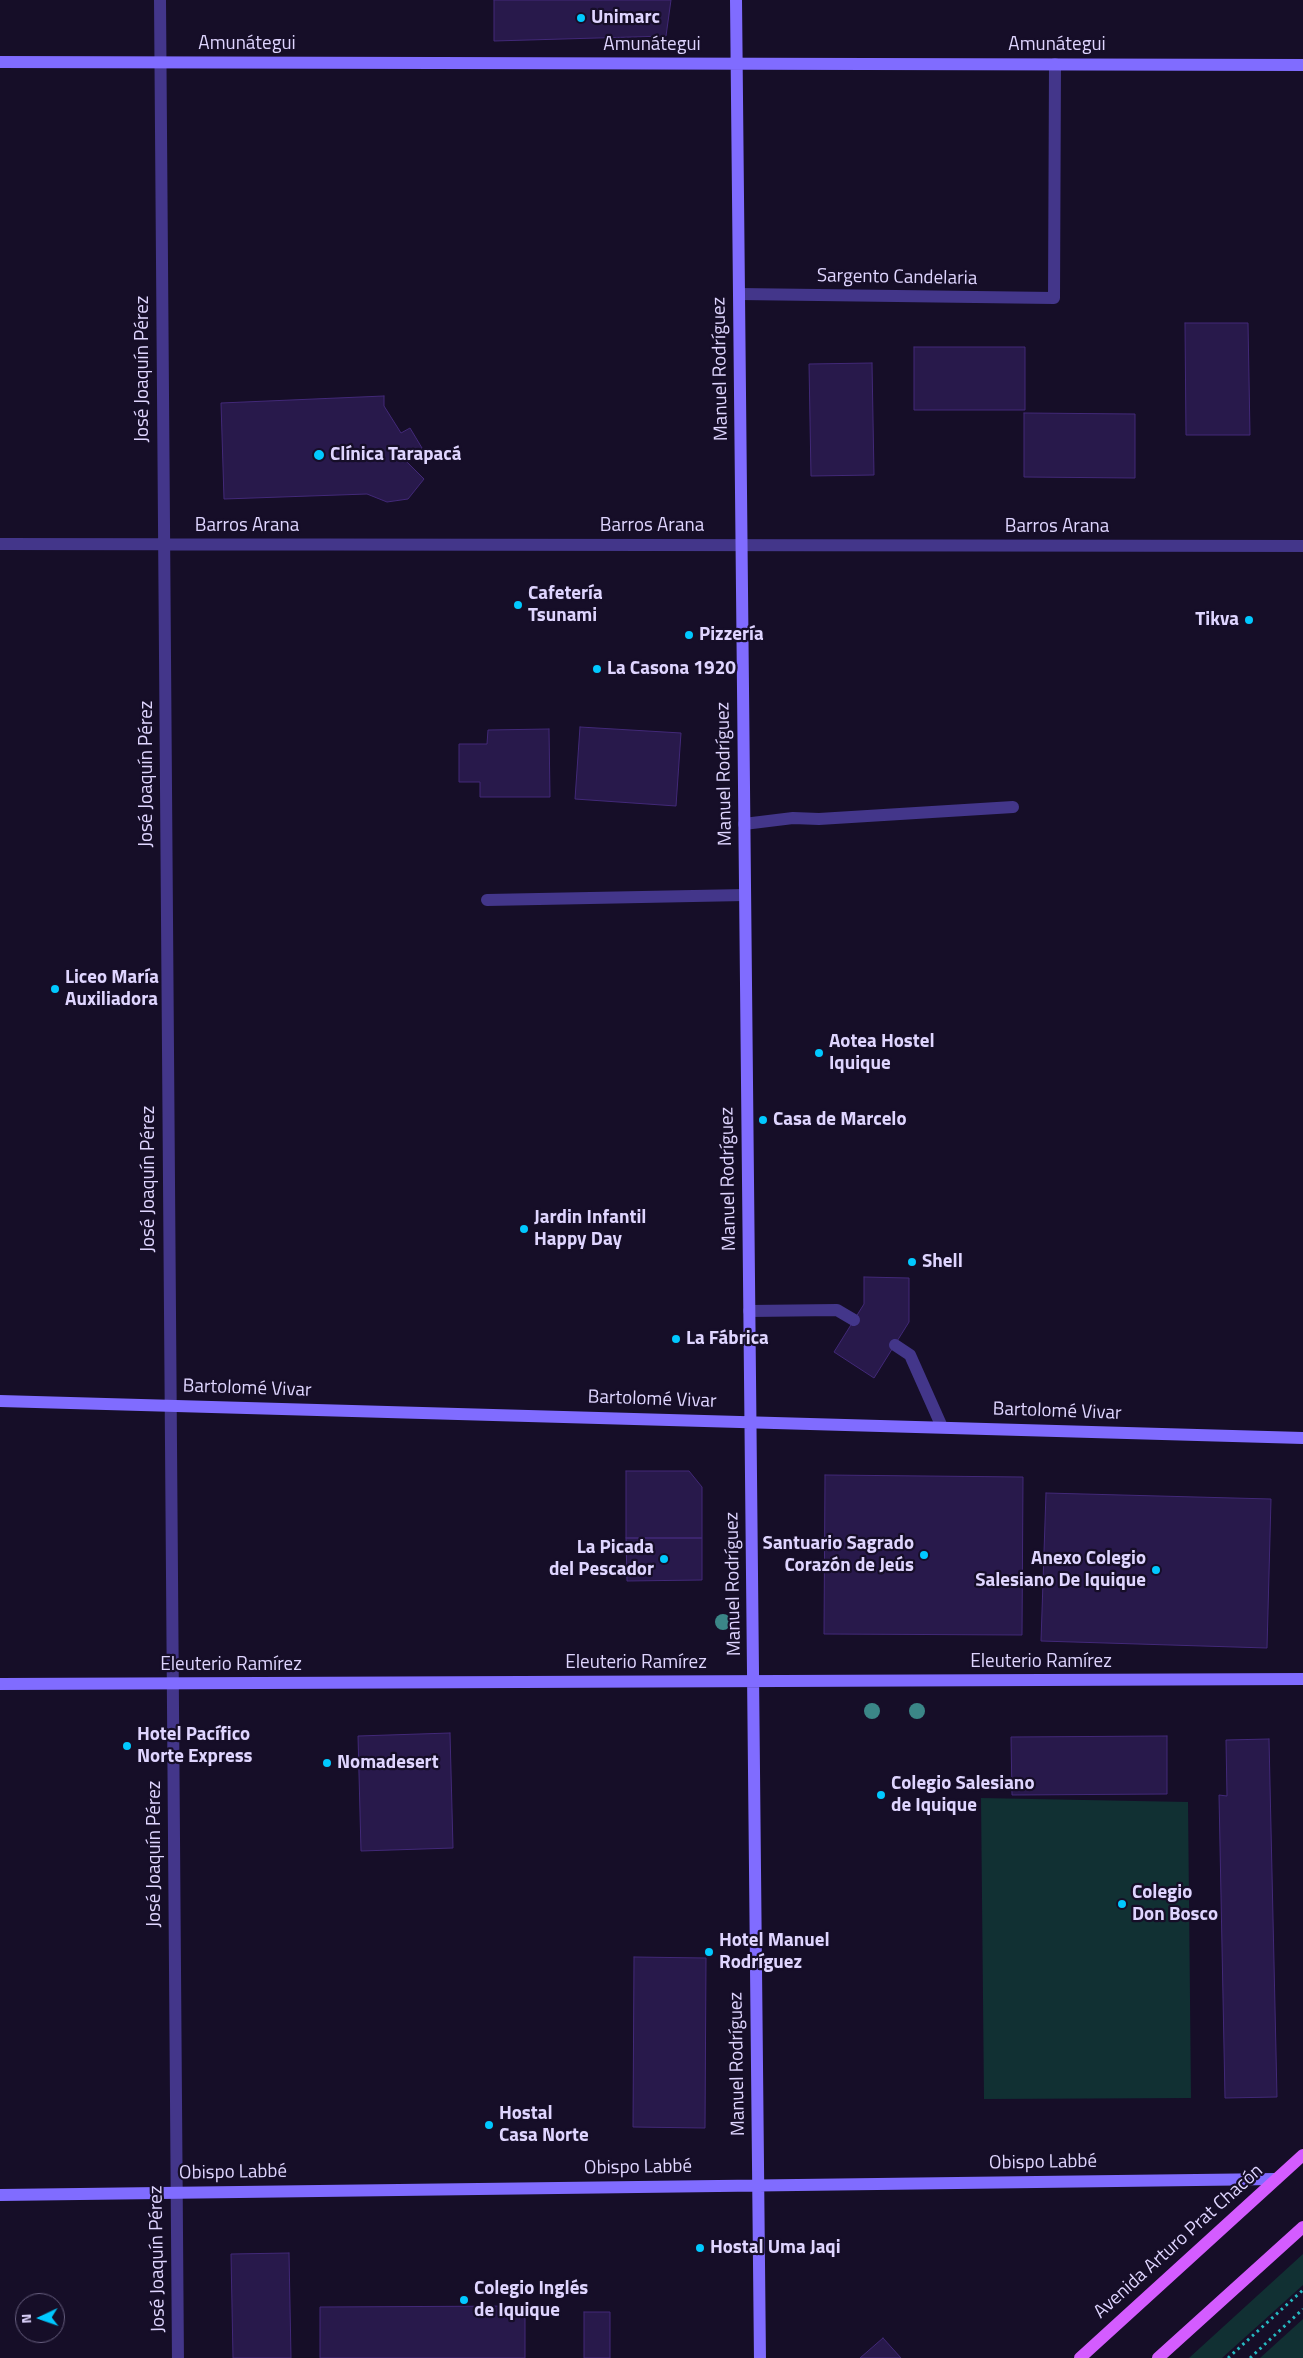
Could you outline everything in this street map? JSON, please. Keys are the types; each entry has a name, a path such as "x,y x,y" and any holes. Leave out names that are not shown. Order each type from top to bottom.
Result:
{"main road":[{"name":"Avenida Arturo Prat Chacón","path":"1080,2358 1303,2154"},
{"path":"1158,2358 1303,2226"}],"street":[{"name":"José Joaquín Pérez","path":"160,0 178,2358"},
{"name":"Manuel Rodríguez","path":"736,0 760,2358"},
{"name":"Amunátegui","path":"0,62 1303,65"},
{"name":"Sargento Candelaria","path":"739,294 1054,298 1055,64"},
{"name":"Barros Arana","path":"0,544 1303,546"},
{"path":"744,824 793,818 819,819 1013,807"},
{"path":"487,900 745,895"},
{"path":"749,1312 837,1310 854,1320"},
{"path":"895,1345 910,1355 942,1427"},
{"name":"Bartolomé Vivar","path":"0,1401 1303,1438"},
{"name":"Eleuterio Ramírez","path":"0,1684 1303,1680"},
{"name":"Obispo Labbé","path":"0,2195 1276,2179"}],"path":[{"path":"1228,2358 1303,2290"},
{"path":"1250,2358 1303,2309"}],"green space":[{"path":"981,1798 1188,1802 1191,2098 984,2099"},
{"path":"1303,2254 1303,2285 1222,2358 1189,2358"},
{"path":"1303,2319 1303,2358 1260,2358"}],"building":[{"name":"Unimarc","path":"494,0 671,0 666,36 494,41"},
{"path":"1185,323 1248,323 1250,435 1186,435"},
{"path":"914,347 1025,347 1025,410 914,410"},
{"path":"872,363 874,475 811,476 809,364"},
{"name":"Clínica Tarapacá","path":"384,396 384,406 401,433 410,428 422,448 407,462 424,479 408,499 387,502 367,494 224,499 221,403"},
{"path":"1024,413 1135,414 1135,478 1024,477"},
{"path":"580,727 681,733 676,806 575,799"},
{"path":"549,729 550,797 480,797 480,782 459,782 459,744 487,744 488,730"},
{"path":"864,1277 909,1278 909,1322 874,1378 834,1352 864,1304"},
{"path":"626,1471 689,1471 702,1487 702,1538 626,1538"},
{"name":"Santuario Sagrado Corazón de Jeús","path":"825,1475 1023,1477 1022,1635 824,1634"},
{"name":"Anexo Colegio Salesiano De Iquique","path":"1046,1493 1271,1499 1267,1648 1041,1641"},
{"name":"La Picada del Pescador","path":"626,1538 702,1538 702,1580 627,1581"},
{"path":"450,1733 453,1848 361,1851 358,1736"},
{"path":"1167,1736 1167,1794 1012,1795 1011,1737"},
{"path":"1269,1739 1277,2097 1225,2098 1219,1795 1227,1796 1226,1740"},
{"path":"634,1957 706,1958 705,2128 633,2127"},
{"path":"289,2253 291,2358 233,2358 231,2254"},
{"path":"525,2306 525,2358 320,2358 320,2307"},
{"path":"584,2312 610,2312 610,2358 584,2358"},
{"path":"883,2338 901,2358 860,2358"}],"place":[{"name":"Unimarc","path":"581,18"},
{"name":"Clínica Tarapacá","path":"319,455"},
{"name":"Cafetería Tsunami","path":"518,605"},
{"name":"Tikva","path":"1249,620"},
{"name":"Pizzería","path":"689,635"},
{"name":"La Casona 1920","path":"597,669"},
{"name":"Liceo María Auxiliadora","path":"55,989"},
{"name":"Aotea Hostel Iquique","path":"819,1053"},
{"name":"Casa de Marcelo","path":"763,1120"},
{"name":"Jardin Infantil Happy Day","path":"524,1229"},
{"name":"Shell","path":"912,1262"},
{"name":"La Fábrica","path":"676,1339"},
{"name":"Santuario Sagrado Corazón de Jeús","path":"924,1555"},
{"name":"La Picada del Pescador","path":"664,1559"},
{"name":"Anexo Colegio Salesiano De Iquique","path":"1156,1570"},
{"name":"Hotel Pacífico Norte Express","path":"127,1746"},
{"name":"Nomadesert","path":"327,1763"},
{"name":"Colegio Salesiano de Iquique","path":"881,1795"},
{"name":"Colegio Don Bosco","path":"1122,1904"},
{"name":"Hotel Manuel Rodríguez","path":"709,1952"},
{"name":"Hostal Casa Norte","path":"489,2125"},
{"name":"Hostal Uma Jaqi","path":"700,2248"},
{"name":"Colegio Inglés de Iquique","path":"464,2300"}]}
